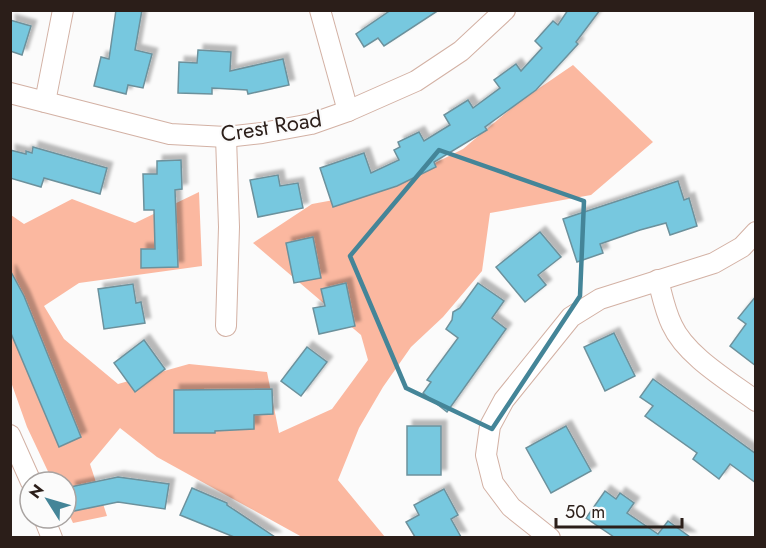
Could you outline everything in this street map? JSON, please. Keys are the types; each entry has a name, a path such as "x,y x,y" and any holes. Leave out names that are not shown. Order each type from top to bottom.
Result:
{"street":[{"path":"45,102 63,10"},
{"path":"320,10 348,111"},
{"name":"Crest Road","path":"10,93 170,134 226,136 312,124 416,81 461,51 505,10"},
{"path":"226,136 229,227 226,326"},
{"path":"550,537 511,507 493,483 486,455 490,426 504,400 571,317 600,299 714,263 742,247 756,232"},
{"path":"658,280 672,326 684,344 756,401"},
{"path":"10,435 26,470"}],"highlighted area":[{"path":"439,150 584,201 580,296 492,429 406,388 350,256"}],"shaded area":[{"path":"573,65 653,142 591,195 490,213 482,271 443,317 411,347 383,387 359,428 338,480 385,537 302,537 157,457 120,428 90,464 107,516 78,522 78,470 47,470 27,427 11,382 11,215 24,224 72,199 135,223 199,192 202,266 79,283 44,306 64,339 118,384 189,364 267,372 279,433 332,409 368,360 361,335 253,243 312,204 377,192 463,149 519,102"}],"building":[{"path":"116,10 142,10 135,50 152,54 143,88 128,85 126,94 94,86 101,57 109,59"},
{"path":"391,10 439,10 384,46 378,38 364,47 356,34"},
{"path":"568,10 600,10 576,42 578,44 536,90 485,127 487,130 434,162 436,167 397,186 333,207 320,168 364,153 371,173 399,160 394,150 400,147 398,142 419,132 424,141 450,125 444,115 468,100 473,108 500,88 494,80 516,64 521,71 542,48 535,41 553,21 558,25"},
{"path":"10,20 31,26 22,55 10,51"},
{"path":"198,50 231,52 230,71 283,59 289,85 248,94 247,90 212,88 212,94 178,93 179,62 197,63"},
{"path":"33,147 107,168 100,194 44,178 41,187 10,178 10,150 26,154 26,151 32,153"},
{"path":"181,160 182,189 175,190 178,267 141,268 141,249 155,249 154,210 144,210 143,174 157,174 157,161"},
{"path":"278,175 280,186 298,183 303,208 258,217 250,180"},
{"path":"678,181 684,200 689,198 697,226 670,235 666,223 640,230 600,244 603,253 577,262 563,219"},
{"path":"540,232 561,257 538,275 546,285 525,302 496,267"},
{"path":"313,237 321,278 294,283 286,243"},
{"path":"10,270 24,296 81,437 59,447 10,331"},
{"path":"346,283 355,326 319,334 313,308 325,306 321,289"},
{"path":"478,283 504,301 492,318 506,329 447,412 423,393 431,382 427,380 458,338 446,329 452,320 453,312 460,308"},
{"path":"133,284 136,303 141,302 145,323 104,329 98,289"},
{"path":"756,296 756,366 730,346 746,324 738,318"},
{"path":"614,333 635,376 605,391 584,347"},
{"path":"144,340 165,369 135,392 114,363"},
{"path":"307,347 327,362 301,396 281,381"},
{"path":"653,379 756,454 756,483 730,464 719,479 693,459 697,453 645,416 653,406 640,397"},
{"path":"272,389 273,414 254,415 254,429 215,431 215,433 174,433 174,390"},
{"path":"407,426 441,426 441,475 407,475"},
{"path":"566,426 591,471 551,493 526,448"},
{"path":"118,477 169,484 165,509 118,502 78,510 78,485"},
{"path":"192,488 227,503 275,537 234,537 180,515"},
{"path":"444,489 458,515 451,519 461,537 415,537 406,522 419,515 414,505"},
{"path":"605,491 616,499 620,493 634,503 627,513 658,534 668,521 690,537 614,537 586,518"}]}
